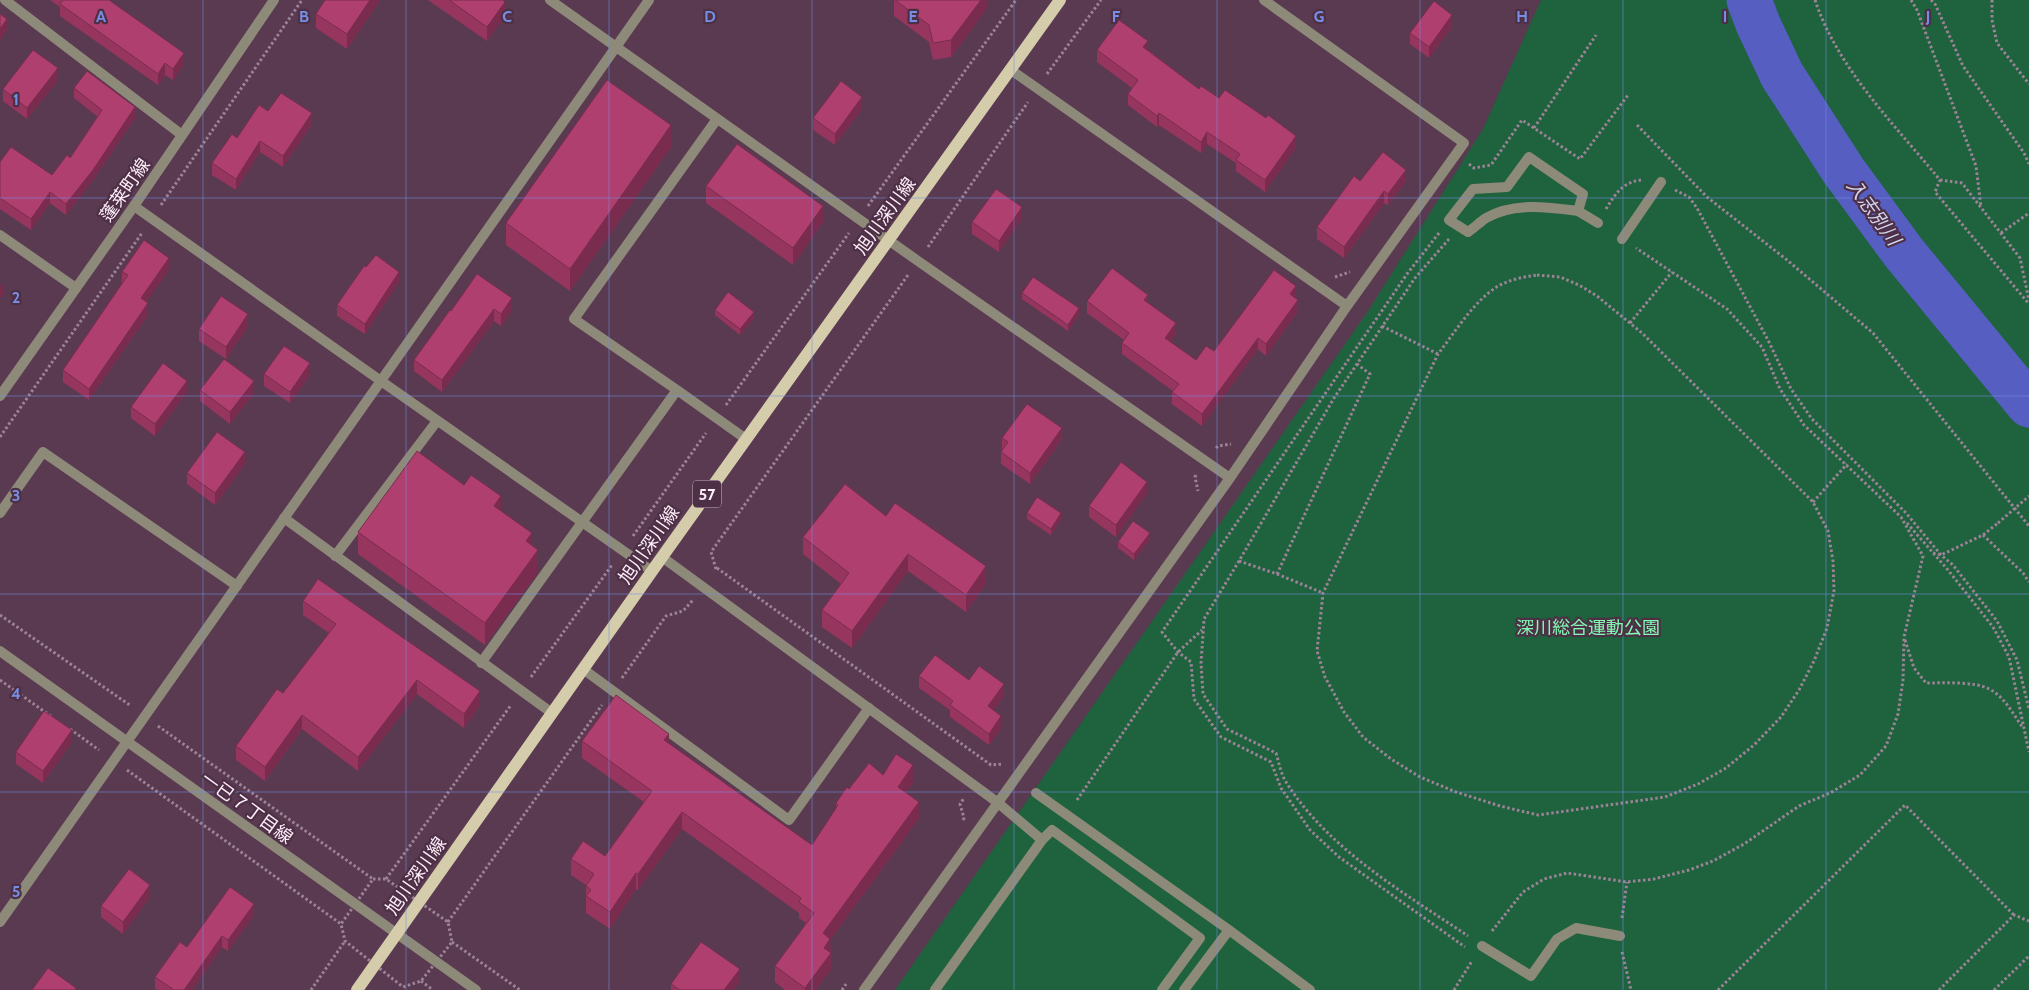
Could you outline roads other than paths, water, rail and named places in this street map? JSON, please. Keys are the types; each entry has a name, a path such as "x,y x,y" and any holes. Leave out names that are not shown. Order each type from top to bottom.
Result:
{"main road":[{"name":"旭川深川線","path":"357,990 652,571 1060,0"}],"street":[{"path":"5,0 182,135"},
{"name":"蓬莱町線","path":"0,396 134,206 274,0"},
{"path":"550,0 859,220 1230,478"},
{"path":"0,922 649,0"},
{"path":"864,990 1230,478 1347,306 1464,143 1264,0"},
{"path":"1011,70 1347,306"},
{"path":"717,119 574,319 746,439"},
{"path":"1578,211 1583,194 1529,157 1507,187 1473,188 1449,220 1468,232 1487,217 1510,210 1538,206 1578,211 1598,224"},
{"path":"1622,239 1661,182"},
{"path":"134,206 652,571"},
{"path":"0,235 76,288"},
{"path":"481,663 677,390"},
{"path":"335,556 437,421"},
{"path":"0,512 43,452 237,586"},
{"path":"284,518 520,692 552,713"},
{"path":"662,557 997,802 1042,840"},
{"name":"一已７丁目線","path":"0,651 476,990"},
{"path":"583,669 789,820 869,708"},
{"path":"1036,793 1310,990"},
{"path":"935,990 1042,840 1052,830 1200,938 1162,990"},
{"path":"1479,950 1531,976 1557,939 1576,928 1620,936"},
{"path":"1184,990 1229,930"}],"waterway":[{"name":"入志別川","path":"1749,0 1782,75 1843,170 1904,253 2029,405"}],"park label":[{"name":"深川総合運動公園","path":"1588,628"}]}
